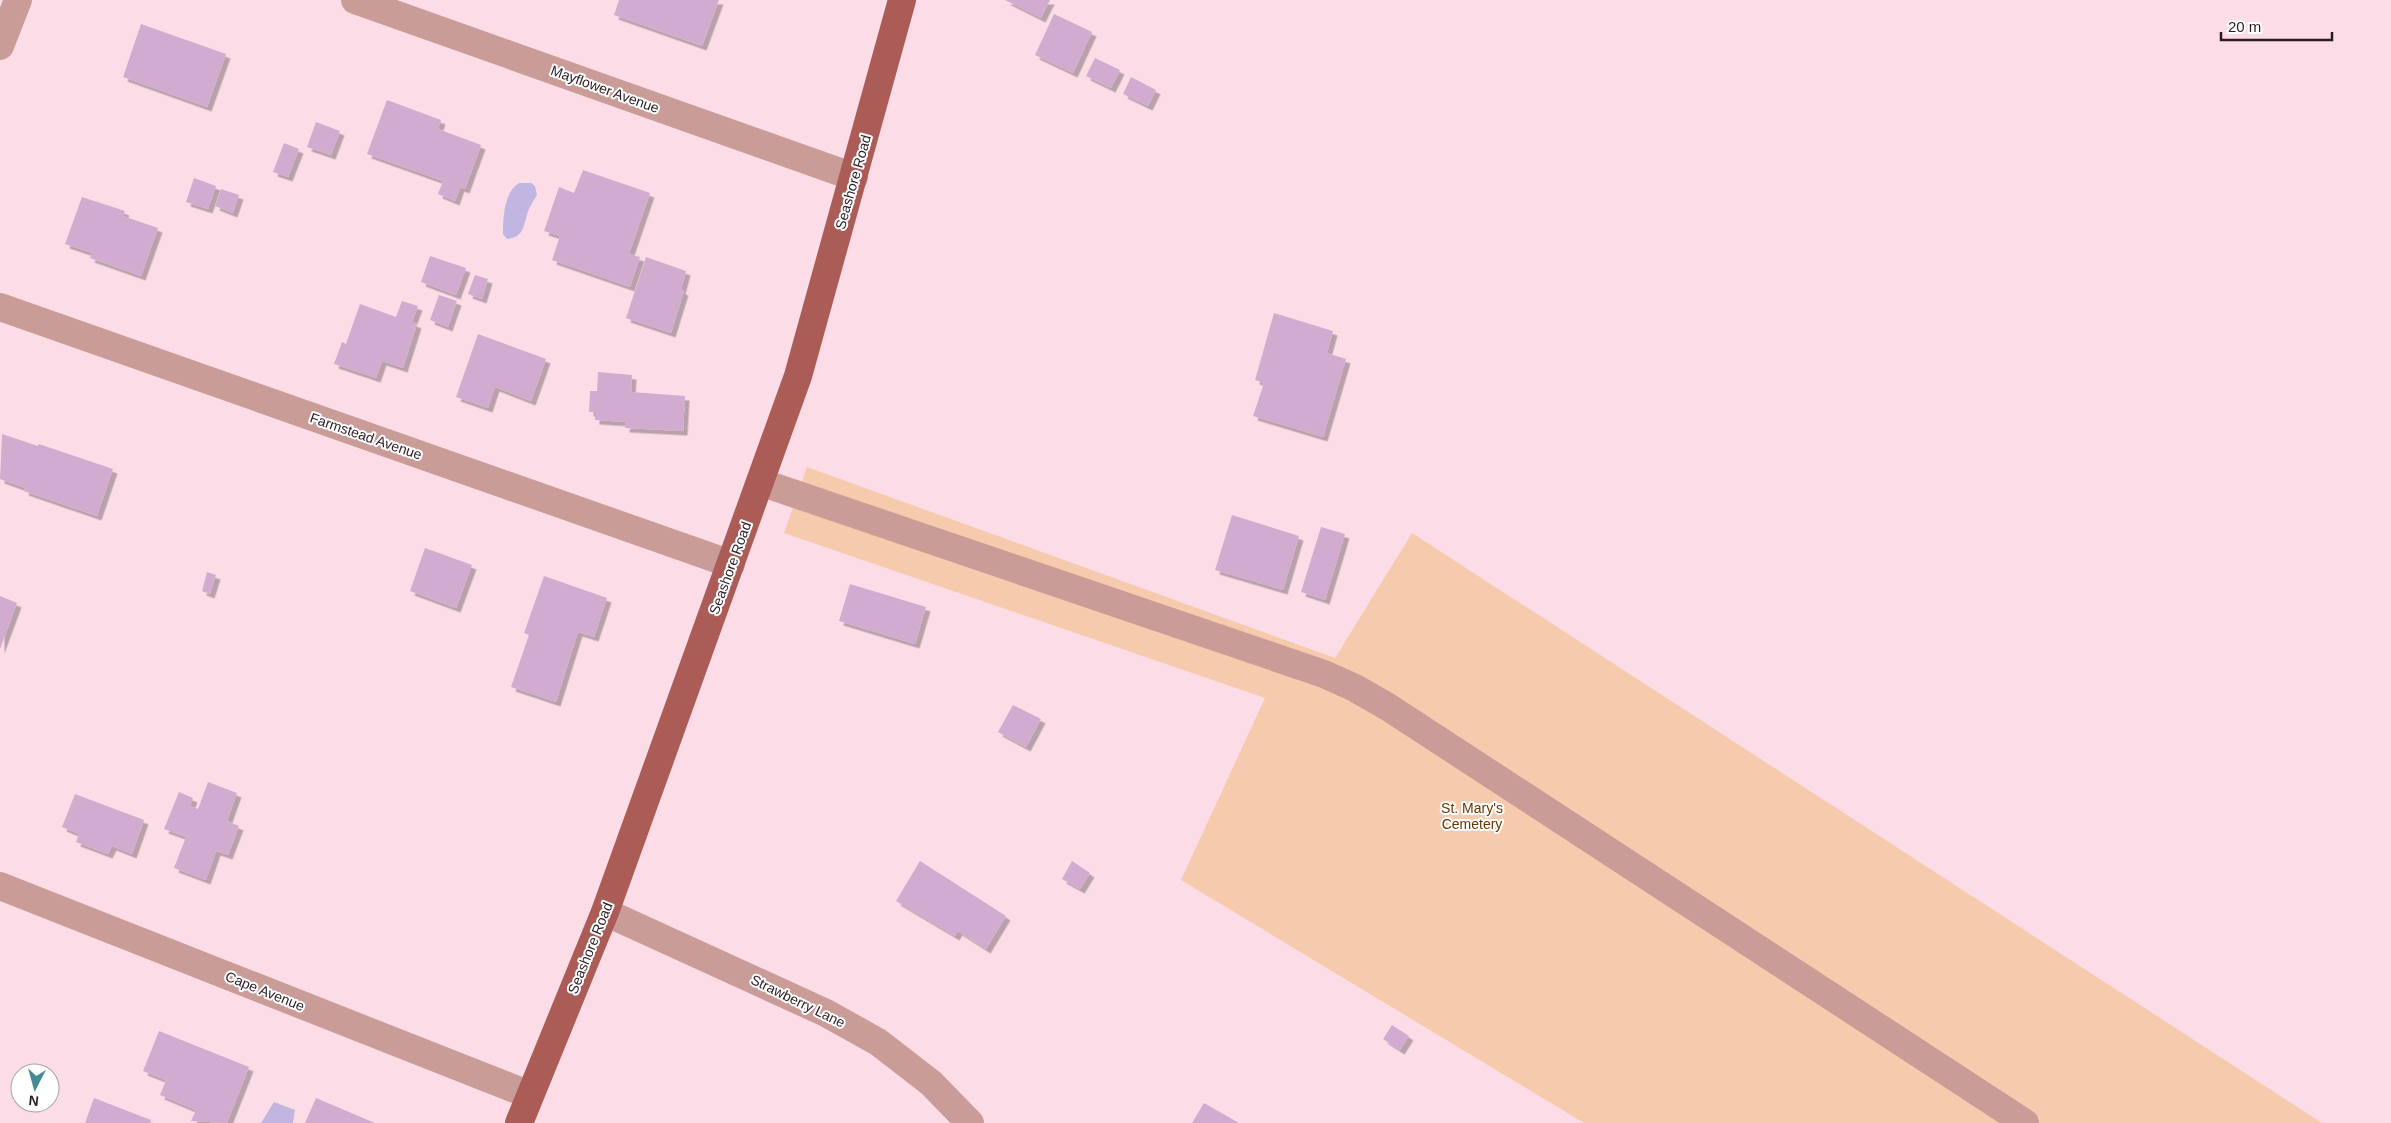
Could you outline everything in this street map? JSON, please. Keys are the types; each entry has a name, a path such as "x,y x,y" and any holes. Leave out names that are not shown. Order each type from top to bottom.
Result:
{"main road":[{"name":"Seashore Road","path":"519,1123 605,912 798,376 902,0"}],"street":[{"path":"0,46 18,0"},
{"name":"Mayflower Avenue","path":"354,0 854,177"},
{"name":"Farmstead Avenue","path":"0,307 731,564"},
{"path":"760,482 1324,674 1355,688 1396,712 2025,1123"},
{"name":"Cape Avenue","path":"0,886 530,1095"},
{"name":"Strawberry Lane","path":"605,912 826,1013 878,1042 932,1083 970,1123"}],"green space":[{"name":"St. Mary's Cemetery","path":"807,467 1335,658 1412,533 2322,1123 1584,1123 1181,880 1265,698 784,533"}],"shaded area":[{"path":"519,183 531,183 535,186 537,195 530,207 521,232 513,238 507,239 503,234 505,206 510,193"},
{"path":"274,1102 295,1110 293,1123 261,1123"}],"building":[{"path":"619,0 719,0 702,46 614,15"},
{"path":"1005,0 1050,0 1041,18"},
{"path":"1054,14 1092,32 1073,73 1035,55"},
{"path":"141,24 226,54 207,107 123,77"},
{"path":"1095,58 1120,70 1111,88 1086,76"},
{"path":"1131,77 1156,90 1148,106 1123,94"},
{"path":"387,100 441,120 438,129 481,145 465,189 460,187 455,201 438,194 443,181 367,154"},
{"path":"316,122 340,131 331,155 307,147"},
{"path":"284,143 299,149 288,177 273,172"},
{"path":"583,170 650,193 629,254 640,257 630,287 552,260 560,236 544,231 559,187 574,193"},
{"path":"194,178 216,186 208,209 186,202"},
{"path":"221,189 239,195 233,213 215,206"},
{"path":"82,197 125,211 123,216 158,228 141,276 90,258 92,253 65,244"},
{"path":"430,256 466,268 456,295 421,282"},
{"path":"646,257 686,271 681,290 684,291 671,333 626,318"},
{"path":"475,275 488,279 482,299 468,294"},
{"path":"439,295 457,301 448,327 430,320"},
{"path":"402,301 418,306 412,322 417,324 403,368 382,361 376,378 334,364 342,342 346,344 360,304 396,317"},
{"path":"1274,313 1333,331 1327,353 1346,359 1323,437 1253,416 1264,383 1255,380"},
{"path":"478,334 546,359 531,401 495,387 488,408 456,397"},
{"path":"598,372 632,375 631,392 685,396 683,431 625,428 626,422 595,420 595,412 589,412 590,391 597,391"},
{"path":"2,434 38,446 39,444 113,469 97,516 24,491 25,488 0,479"},
{"path":"1232,515 1299,536 1283,590 1215,570"},
{"path":"1321,527 1345,534 1325,600 1301,592"},
{"path":"425,548 472,565 456,608 410,591"},
{"path":"207,572 216,575 210,594 202,591"},
{"path":"544,576 607,598 594,637 578,632 556,702 511,687 529,635 524,633"},
{"path":"850,584 926,607 915,644 839,621"},
{"path":"0,596 17,603 0,649"},
{"path":"1013,705 1041,719 1026,747 998,732"},
{"path":"208,782 237,793 227,821 239,826 228,855 216,851 206,880 174,868 186,837 164,829 179,792 193,798 190,806 198,809"},
{"path":"75,794 144,820 132,854 112,846 108,854 76,842 79,834 62,827"},
{"path":"920,861 1006,916 986,949 958,931 955,936 896,901"},
{"path":"1072,861 1090,873 1080,889 1062,879"},
{"path":"1392,1025 1409,1036 1400,1050 1383,1039"},
{"path":"159,1031 249,1067 227,1123 191,1121 196,1110 160,1095 166,1080 143,1071"},
{"path":"94,1098 151,1120 150,1123 85,1123"},
{"path":"316,1098 375,1123 305,1123"},
{"path":"1204,1103 1239,1123 1192,1123"}]}
